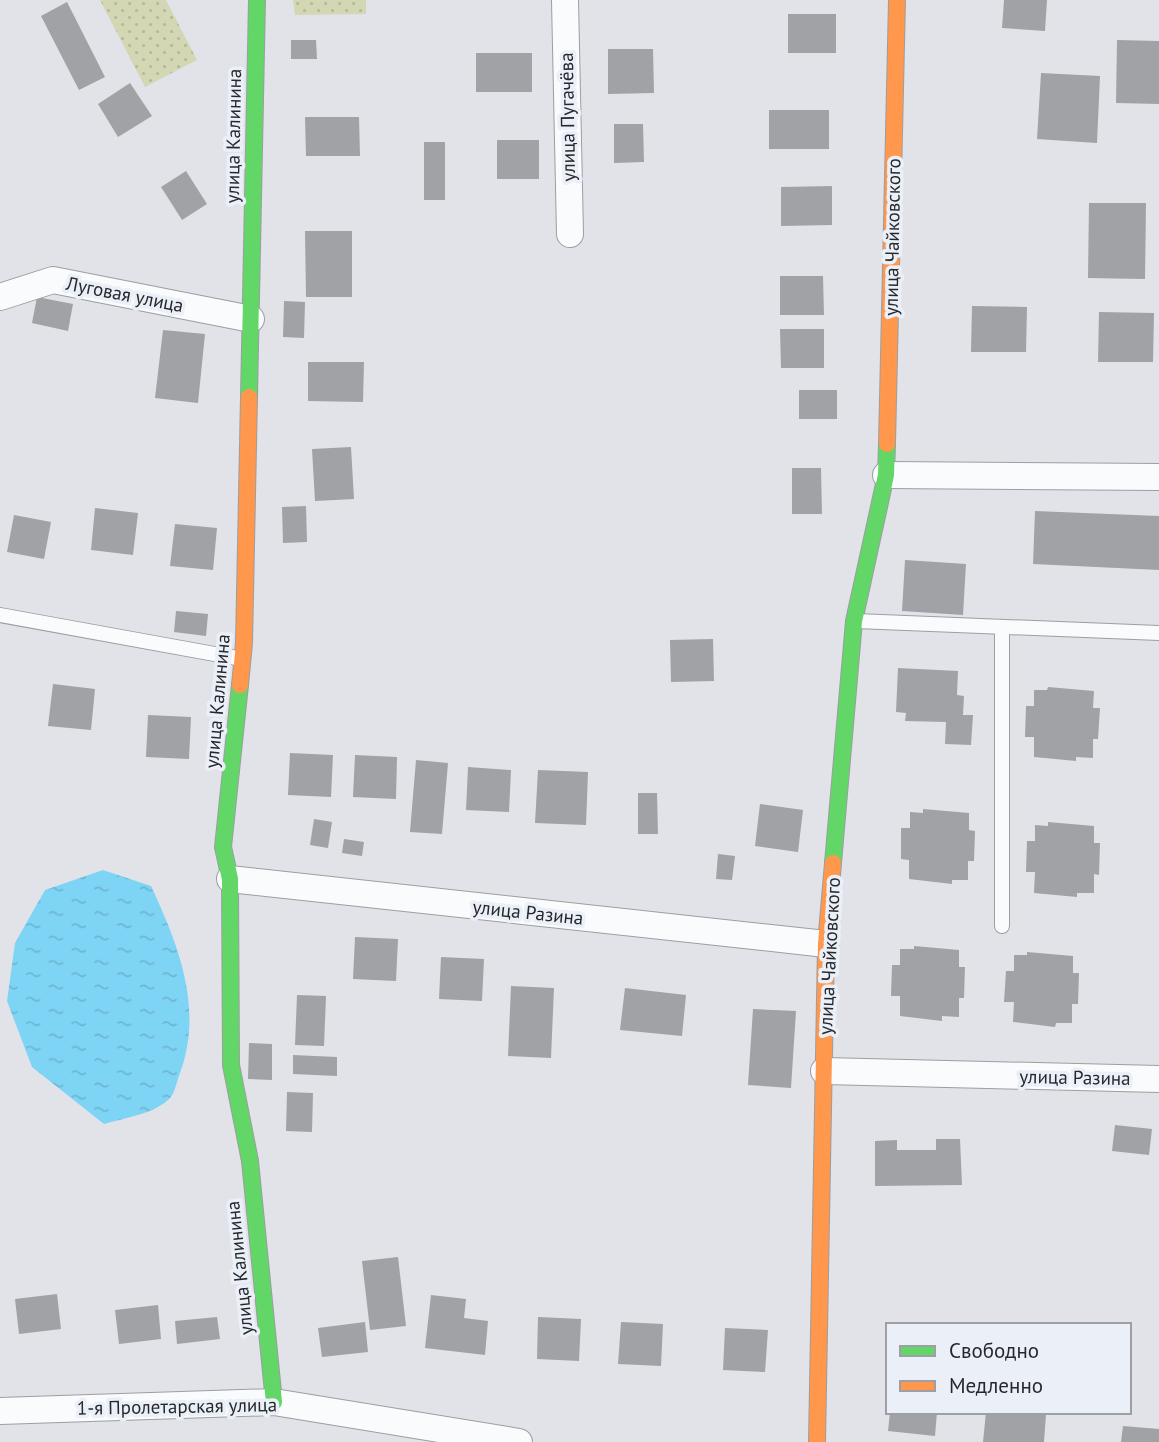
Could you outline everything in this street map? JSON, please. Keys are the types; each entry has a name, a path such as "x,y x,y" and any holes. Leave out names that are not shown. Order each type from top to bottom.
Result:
{"street":[{"name":"улица Калинина","path":"257,0 243,659 223,846 230,879 231,1065 250,1161 274,1402"},
{"name":"улица Пугачёва","path":"565,0 570,234"},
{"name":"улица Чайковского","path":"817,1442 826,944 854,621 886,475 897,0"},
{"name":"Луговая улица","path":"0,297 53,280 251,319"},
{"path":"886,475 1159,477"},
{"name":"улица Разина","path":"230,879 826,944"},
{"name":"улица Разина","path":"824,1071 1159,1079"},
{"name":"1-я Пролетарская улица","path":"0,1411 274,1402 519,1442"}],"lane":[{"path":"0,615 243,659"},
{"path":"854,621 1159,633"},
{"path":"1002,627 1002,926"}],"green space":[{"path":"100,0 166,0 197,60 145,87"},
{"path":"293,0 366,0 366,14 295,15"}],"water":[{"path":"103,870 151,886 185,977 189,1025 187,1049 175,1090 170,1098 148,1112 104,1124 32,1067 7,1001 15,943 45,890"}],"building":[{"path":"1004,0 1047,0 1045,31 1002,28"},
{"path":"67,2 105,77 79,90 41,16"},
{"path":"788,14 836,14 836,53 788,53"},
{"path":"291,40 316,40 317,59 291,59"},
{"path":"1117,40 1159,41 1159,104 1116,103"},
{"path":"608,49 653,49 654,93 608,94"},
{"path":"476,53 532,53 532,92 476,92"},
{"path":"1041,73 1100,76 1097,143 1037,139"},
{"path":"130,83 152,116 118,137 98,104"},
{"path":"769,110 829,110 829,149 769,149"},
{"path":"305,117 359,117 360,156 306,156"},
{"path":"614,124 643,124 644,162 614,163"},
{"path":"497,140 539,140 539,179 497,179"},
{"path":"424,142 445,142 445,200 424,200"},
{"path":"186,171 207,204 182,220 161,187"},
{"path":"832,186 832,225 781,226 781,187"},
{"path":"1089,203 1146,203 1145,279 1088,278"},
{"path":"305,231 352,231 352,297 306,297"},
{"path":"780,276 823,276 824,315 780,315"},
{"path":"37,297 73,304 68,331 32,323"},
{"path":"284,301 305,302 304,338 283,337"},
{"path":"972,306 1027,307 1026,352 971,352"},
{"path":"1099,312 1154,313 1153,362 1098,362"},
{"path":"780,329 824,329 824,368 781,368"},
{"path":"163,330 205,334 198,403 155,398"},
{"path":"308,362 364,362 363,402 308,401"},
{"path":"799,390 837,390 837,419 799,419"},
{"path":"351,447 354,499 315,501 312,449"},
{"path":"792,468 821,468 822,514 792,514"},
{"path":"306,506 307,542 283,543 282,507"},
{"path":"95,508 138,513 133,555 91,550"},
{"path":"1035,511 1159,516 1159,570 1033,564"},
{"path":"14,515 51,522 44,559 7,552"},
{"path":"175,524 217,528 213,570 170,566"},
{"path":"905,560 966,564 963,615 902,611"},
{"path":"176,611 208,614 206,636 174,632"},
{"path":"713,639 714,681 671,682 670,640"},
{"path":"898,668 958,671 957,695 964,696 963,715 973,715 971,745 945,744 946,722 905,721 906,713 896,712"},
{"path":"53,684 95,689 91,730 48,726"},
{"path":"1048,687 1094,691 1093,708 1100,708 1098,739 1093,739 1093,758 1076,757 1076,761 1034,757 1034,737 1025,737 1026,706 1034,706 1034,690 1047,690"},
{"path":"148,715 191,717 189,759 146,757"},
{"path":"290,753 333,755 331,797 288,795"},
{"path":"355,755 397,757 396,799 353,797"},
{"path":"416,760 448,763 442,834 410,832"},
{"path":"468,767 511,770 509,812 466,810"},
{"path":"538,770 588,772 586,825 535,823"},
{"path":"638,793 657,793 658,834 638,834"},
{"path":"760,804 803,810 798,852 755,846"},
{"path":"923,809 969,813 969,830 975,831 974,861 968,861 968,880 952,880 952,884 909,879 909,860 901,859 901,828 910,828 910,812 923,813"},
{"path":"314,819 332,822 328,848 310,845"},
{"path":"1048,822 1094,826 1094,843 1100,843 1099,875 1094,874 1094,893 1077,893 1077,897 1034,893 1035,872 1026,872 1027,841 1035,841 1035,825 1048,826"},
{"path":"344,839 364,842 362,856 342,853"},
{"path":"718,854 735,856 732,880 716,879"},
{"path":"355,937 398,939 396,981 353,979"},
{"path":"914,946 959,950 959,967 965,967 964,998 959,998 959,1017 942,1016 942,1021 900,1016 900,996 891,996 892,965 900,965 900,949 914,949"},
{"path":"1027,952 1073,956 1073,973 1079,973 1078,1004 1072,1004 1072,1023 1056,1023 1055,1027 1013,1022 1014,1002 1004,1002 1006,971 1014,971 1014,955 1027,955"},
{"path":"441,957 484,959 482,1001 439,999"},
{"path":"511,986 554,988 551,1058 508,1056"},
{"path":"625,988 686,995 682,1036 620,1030"},
{"path":"297,995 326,996 324,1046 295,1045"},
{"path":"753,1009 796,1011 791,1088 748,1085"},
{"path":"249,1043 272,1044 272,1080 248,1079"},
{"path":"293,1055 337,1057 337,1076 293,1074"},
{"path":"287,1092 313,1093 312,1132 286,1131"},
{"path":"1115,1125 1152,1129 1149,1155 1112,1151"},
{"path":"936,1139 960,1139 962,1185 875,1186 875,1141 897,1140 897,1150 936,1150"},
{"path":"398,1257 406,1326 370,1330 362,1261"},
{"path":"57,1294 61,1329 19,1334 15,1299"},
{"path":"431,1295 466,1299 464,1318 488,1321 485,1355 425,1348"},
{"path":"158,1305 161,1339 119,1344 115,1310"},
{"path":"217,1317 220,1339 177,1344 175,1321"},
{"path":"538,1317 581,1319 579,1361 537,1359"},
{"path":"365,1322 368,1352 322,1357 318,1328"},
{"path":"621,1322 663,1324 661,1366 618,1364"},
{"path":"725,1328 768,1330 765,1372 723,1370"},
{"path":"890,1414 937,1414 935,1436 888,1431"},
{"path":"986,1414 1046,1414 1044,1442 983,1442"},
{"path":"1123,1426 1159,1429 1159,1442 1121,1442"}],"traffic: fast":[{"path":"249,397 257,0"},
{"path":"833,863 854,621 886,475 887,444"},
{"path":"240,685 223,847 230,879 231,1065 250,1161 274,1402"}],"traffic: slow":[{"path":"887,444 897,0"},
{"path":"240,685 244,643 249,397"},
{"path":"817,1442 826,944 833,863"}]}
